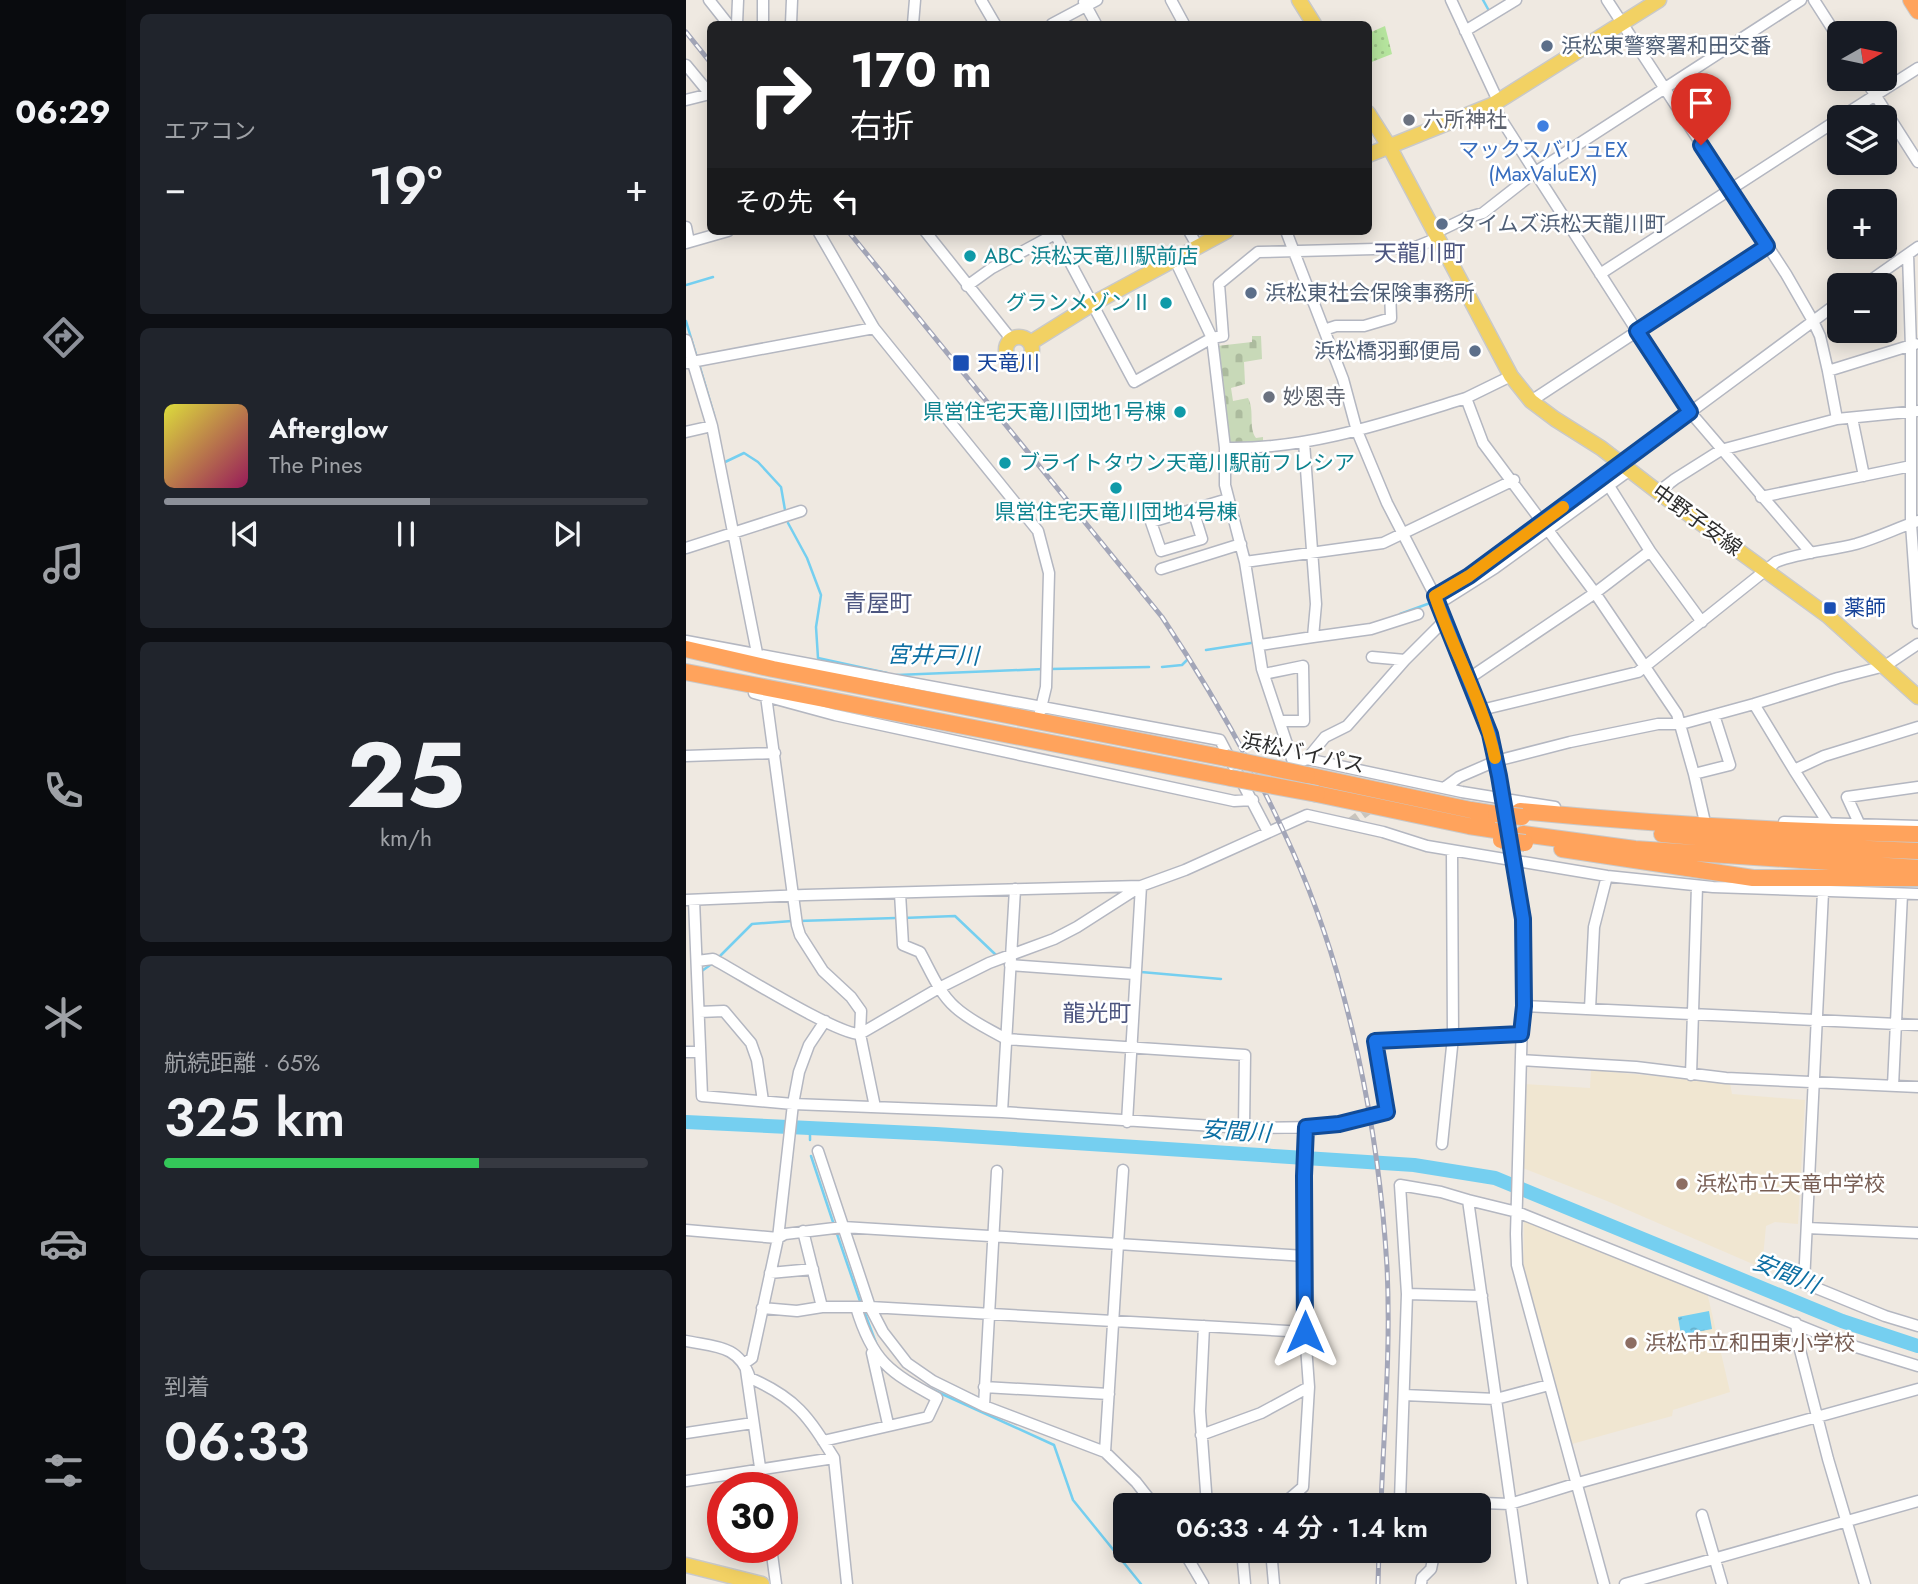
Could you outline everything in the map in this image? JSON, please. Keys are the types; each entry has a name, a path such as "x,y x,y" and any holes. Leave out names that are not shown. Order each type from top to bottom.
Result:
{"highway":[{"path":"1911,0 1918,11"},
{"name":"浜松バイパス","path":"686,649 799,674 1226,758 1303,766 1470,818"},
{"name":"浜松バイパス","path":"686,674 1317,794 1470,818"},
{"path":"1470,818 1498,808 1523,826 1635,849 1918,868"},
{"path":"1470,818 1502,835 1523,826 1642,823 1831,833 1918,834"},
{"path":"1523,826 1798,846 1913,850"},
{"path":"1523,826 1753,873 1791,885 1918,878"}],"main road":[{"path":"1299,0 1312,21"},
{"path":"1372,153 1495,103 1659,0"},
{"name":"中野子安線","path":"1372,119 1389,146 1511,376 1531,401 1627,467 1828,616 1918,697"},
{"path":"1030,343 1094,303 1220,235"},
{"path":"1024,338 1030,343 1032,351 1029,359 1018,363 1010,360 1006,354 1006,345 1011,339 1024,338"},
{"path":"686,1565 762,1584"}],"street":[{"path":"709,0 726,21"},
{"path":"737,21 738,0"},
{"path":"763,0 763,21"},
{"path":"791,21 792,0"},
{"path":"913,21 915,0"},
{"path":"981,0 993,21"},
{"path":"1057,21 1084,3 1097,0"},
{"path":"1171,0 1182,21"},
{"path":"1451,0 1495,103 1534,173 1690,412 1811,553"},
{"path":"1465,31 1516,0"},
{"path":"1607,0 1813,321 1820,336 1837,419"},
{"path":"1057,235 1134,382 1212,338 1223,336 1219,284 1258,252 1413,248 1466,218 1483,213 1534,173 1801,0"},
{"path":"1814,0 1827,21"},
{"path":"1084,3 1094,21"},
{"path":"686,65 707,90"},
{"path":"1862,105 1918,68"},
{"path":"1874,91 1918,162"},
{"path":"686,100 707,95"},
{"path":"1600,274 1827,126"},
{"path":"686,228 687,243 714,235"},
{"path":"820,235 874,328 1038,531 1049,573 1047,668 1044,700 1040,709"},
{"path":"928,235 1011,339"},
{"path":"968,285 1050,235"},
{"path":"1191,235 1198,247"},
{"path":"1288,235 1343,379 1357,431 1387,503 1445,620 1490,734 1496,761 1498,808 1514,861 1523,919 1524,1006 1521,1034 1517,1265 1604,1584"},
{"path":"1531,401 1767,246"},
{"path":"1881,273 1918,247"},
{"path":"1908,254 1915,345 1915,412 1911,466 1918,623"},
{"path":"1175,260 1212,338 1225,448 1225,485 1245,562 1264,674 1281,721 1303,766 1307,815"},
{"path":"1324,330 1336,326 1364,326 1391,318 1390,290"},
{"path":"1545,526 1627,467 1690,412 1827,311"},
{"path":"694,362 874,328"},
{"path":"686,340 712,426 757,653"},
{"path":"1828,371 1915,345"},
{"path":"1225,448 1256,449 1357,431 1466,398 1511,376"},
{"path":"1466,398 1483,443 1514,480 1595,593 1671,706 1681,724 1704,818"},
{"path":"1658,492 1721,450 1837,419 1915,412"},
{"path":"1852,418 1864,476"},
{"path":"686,432 712,426"},
{"path":"1304,442 1316,604 1313,635"},
{"path":"1761,497 1911,466"},
{"path":"1436,600 1609,486 1627,467"},
{"path":"1245,562 1370,546 1404,534 1514,480"},
{"path":"1609,486 1650,551 1702,622"},
{"path":"1193,509 1202,539 1161,551 1151,522 1193,509 1228,499"},
{"path":"686,548 801,511"},
{"path":"1481,710 1639,672 1776,562 1791,556 1857,543 1914,523"},
{"path":"1161,569 1241,544"},
{"path":"1468,679 1595,593 1650,551"},
{"path":"1259,645 1313,635 1371,629 1418,614"},
{"path":"1303,766 1325,737 1347,726 1405,660 1445,620"},
{"path":"686,641 1040,709 1220,740 1268,832"},
{"path":"1444,788 1459,777 1496,761 1658,724 1681,724 1885,666 1918,644"},
{"path":"1372,657 1405,660"},
{"path":"1264,674 1303,666 1304,721 1281,721"},
{"path":"686,674 693,680 766,695 835,715 1033,751 1234,801 1253,800"},
{"path":"766,695 800,935 823,971 851,997 861,1011 860,1034 875,1107"},
{"path":"1754,705 1828,823"},
{"path":"1694,774 1730,765 1714,715"},
{"path":"1794,770 1824,756 1918,727"},
{"path":"686,756 775,753"},
{"path":"1303,766 1444,788 1498,808 1559,807 1757,824 1858,823 1918,826"},
{"path":"1858,823 1847,797 1918,787"},
{"path":"695,972 716,961 825,1021 860,1034 939,988 989,963 1007,959 1077,927 1141,886 1185,870 1307,815 1452,850 1607,876 1713,887 1791,885 1823,892 1918,894"},
{"path":"1442,1144 1453,1037 1452,850"},
{"path":"1713,887 1753,873"},
{"path":"1590,1009 1594,927 1607,876"},
{"path":"1141,886 690,900 699,1012 702,1096 763,1101 792,1107 1002,1112 1244,1128 1306,1127 1339,1124 1387,1112 1375,1041 1521,1034"},
{"path":"1126,1122 1141,886"},
{"path":"1691,1075 1698,886"},
{"path":"1002,1112 1007,959 1015,889"},
{"path":"1823,892 1804,1283 1859,1306 1918,1326"},
{"path":"900,893 903,945 920,951 939,988 953,1006 972,1021 1006,1039 1245,1055 1244,1128"},
{"path":"1893,1086 1902,894"},
{"path":"1007,959 1135,972"},
{"path":"1524,1006 1918,1025"},
{"path":"699,1012 724,1012 751,1043 757,1060 763,1101"},
{"path":"745,1363 752,1358 778,1238 792,1107 799,1072 809,1045 825,1021"},
{"path":"686,1052 700,1052"},
{"path":"1521,1060 1636,1067 1691,1075 1918,1087"},
{"path":"1296,1493 1303,1487 1309,1387 1305,1332 1306,1127"},
{"path":"818,1151 863,1307 888,1424"},
{"path":"1105,1452 1123,1170"},
{"path":"984,1406 997,1171"},
{"path":"1401,1493 1406,1294 1400,1185 1517,1211 1840,1342 1918,1366"},
{"path":"1468,1200 1522,1584"},
{"path":"686,1230 778,1238 803,1231 838,1227 1305,1256"},
{"path":"1807,1228 1918,1233"},
{"path":"803,1231 822,1307"},
{"path":"770,1273 813,1269"},
{"path":"1406,1294 1482,1296"},
{"path":"762,1308 797,1311 822,1307 863,1307 1305,1332"},
{"path":"863,1307 907,1363 933,1381 984,1406 1105,1452 1145,1493"},
{"path":"1796,1323 1799,1346 1845,1521 1865,1584"},
{"path":"1204,1326 1201,1435 1207,1493"},
{"path":"686,1341 733,1351 745,1363 750,1377 778,1390 793,1402 823,1441 834,1458 846,1584"},
{"path":"823,1441 928,1417 936,1398 903,1380 872,1350"},
{"path":"745,1363 760,1472"},
{"path":"1404,1395 1496,1399 1549,1385"},
{"path":"984,1387 1109,1394"},
{"path":"1201,1435 1261,1413 1309,1387"},
{"path":"1491,1504 1510,1504 1918,1389"},
{"path":"686,1433 753,1423"},
{"path":"686,1481 834,1458"},
{"path":"1625,1584 1918,1502"},
{"path":"1702,1515 1722,1584"},
{"path":"773,1563 776,1584"},
{"path":"1191,1563 1203,1584"},
{"path":"1243,1563 1245,1584"},
{"path":"1272,1563 1274,1584"},
{"path":"1421,1584 1432,1563"}],"shaded area":[{"name":"浜松市立天竜中学校","path":"1591,1070 1730,1083 1732,1094 1805,1100 1798,1224 1775,1222 1766,1226 1762,1268 1523,1168 1524,1084 1590,1088"},
{"name":"浜松市立和田東小学校","path":"1524,1219 1707,1292 1730,1392 1673,1410 1672,1416 1572,1444 1528,1293 1523,1268"}],"green space":[{"path":"1385,26 1392,54 1372,62 1372,32"},
{"path":"1252,336 1261,336 1262,359 1244,362 1245,384 1231,388 1233,401 1248,398 1254,434 1256,438 1263,437 1263,443 1232,445 1227,440 1217,346 1252,342"}],"water":[{"path":"1709,1311 1712,1329 1681,1335 1678,1317"}],"waterway":[{"path":"1483,0 1488,9"},
{"name":"宮井戸川","path":"686,285 713,277"},
{"name":"宮井戸川","path":"686,321 697,358"},
{"name":"宮井戸川","path":"699,364 714,415"},
{"name":"宮井戸川","path":"723,463 744,453 758,462 781,487 785,510"},
{"name":"宮井戸川","path":"788,523 807,558 821,595 816,627 818,658 887,673"},
{"name":"宮井戸川","path":"1400,614 1433,602"},
{"name":"宮井戸川","path":"1206,650 1251,643"},
{"name":"宮井戸川","path":"1162,667 1182,665 1187,660"},
{"name":"宮井戸川","path":"1050,669 1149,667"},
{"name":"宮井戸川","path":"897,675 1044,669"},
{"path":"903,918 955,916 996,955"},
{"path":"798,921 896,918"},
{"path":"718,958 752,924 792,921"},
{"path":"699,973 713,963"},
{"path":"1141,972 1221,979"},
{"name":"安間川","path":"686,1122 936,1134 1414,1165 1495,1178 1842,1321 1918,1346"},
{"path":"810,1129 810,1140"},
{"path":"811,1156 834,1225"},
{"path":"836,1231 861,1304"},
{"path":"864,1311 876,1343"},
{"path":"931,1389 1054,1445 1073,1500 1141,1584"}],"tunnel":[{"path":"1350,823 1376,804"}],"railway":[{"path":"686,32 707,58"},
{"path":"851,235 1162,617 1232,731 1293,852 1313,900 1345,1002 1369,1109 1377,1162 1388,1297 1382,1493"},
{"path":"1378,1584 1379,1563"}],"slow traffic":[{"path":"1495,758 1490,734 1435,596 1469,576 1563,507"}],"place":[{"name":"浜松東警察署和田交番","path":"1547,46"},
{"name":"六所神社","path":"1409,120"},
{"name":"マックスバリュEX (MaxValuEX)","path":"1543,126"},
{"name":"タイムズ浜松天龍川町","path":"1442,224"},
{"name":"ABC 浜松天竜川駅前店","path":"970,256"},
{"name":"浜松東社会保険事務所","path":"1251,293"},
{"name":"グランメゾンⅡ","path":"1166,303"},
{"name":"浜松橋羽郵便局","path":"1475,351"},
{"name":"天竜川","path":"961,363"},
{"name":"妙恩寺","path":"1269,397"},
{"name":"県営住宅天竜川団地１号棟","path":"1180,412"},
{"name":"ブライトタウン天竜川駅前フレシア","path":"1005,463"},
{"name":"県営住宅天竜川団地4号棟","path":"1116,488"},
{"name":"薬師","path":"1830,608"},
{"name":"浜松市立天竜中学校","path":"1682,1184"},
{"name":"浜松市立和田東小学校","path":"1631,1343"}],"district":[{"name":"天龍川町","path":"1420,253"},
{"name":"青屋町","path":"878,603"},
{"name":"龍光町","path":"1097,1013"}],"route":[{"path":"1305,1332 1306,1127 1339,1124 1387,1112 1375,1041 1521,1034 1524,1006 1523,919 1499,776 1490,734 1435,596 1469,576 1690,412 1637,331 1767,246 1701,145"}]}
